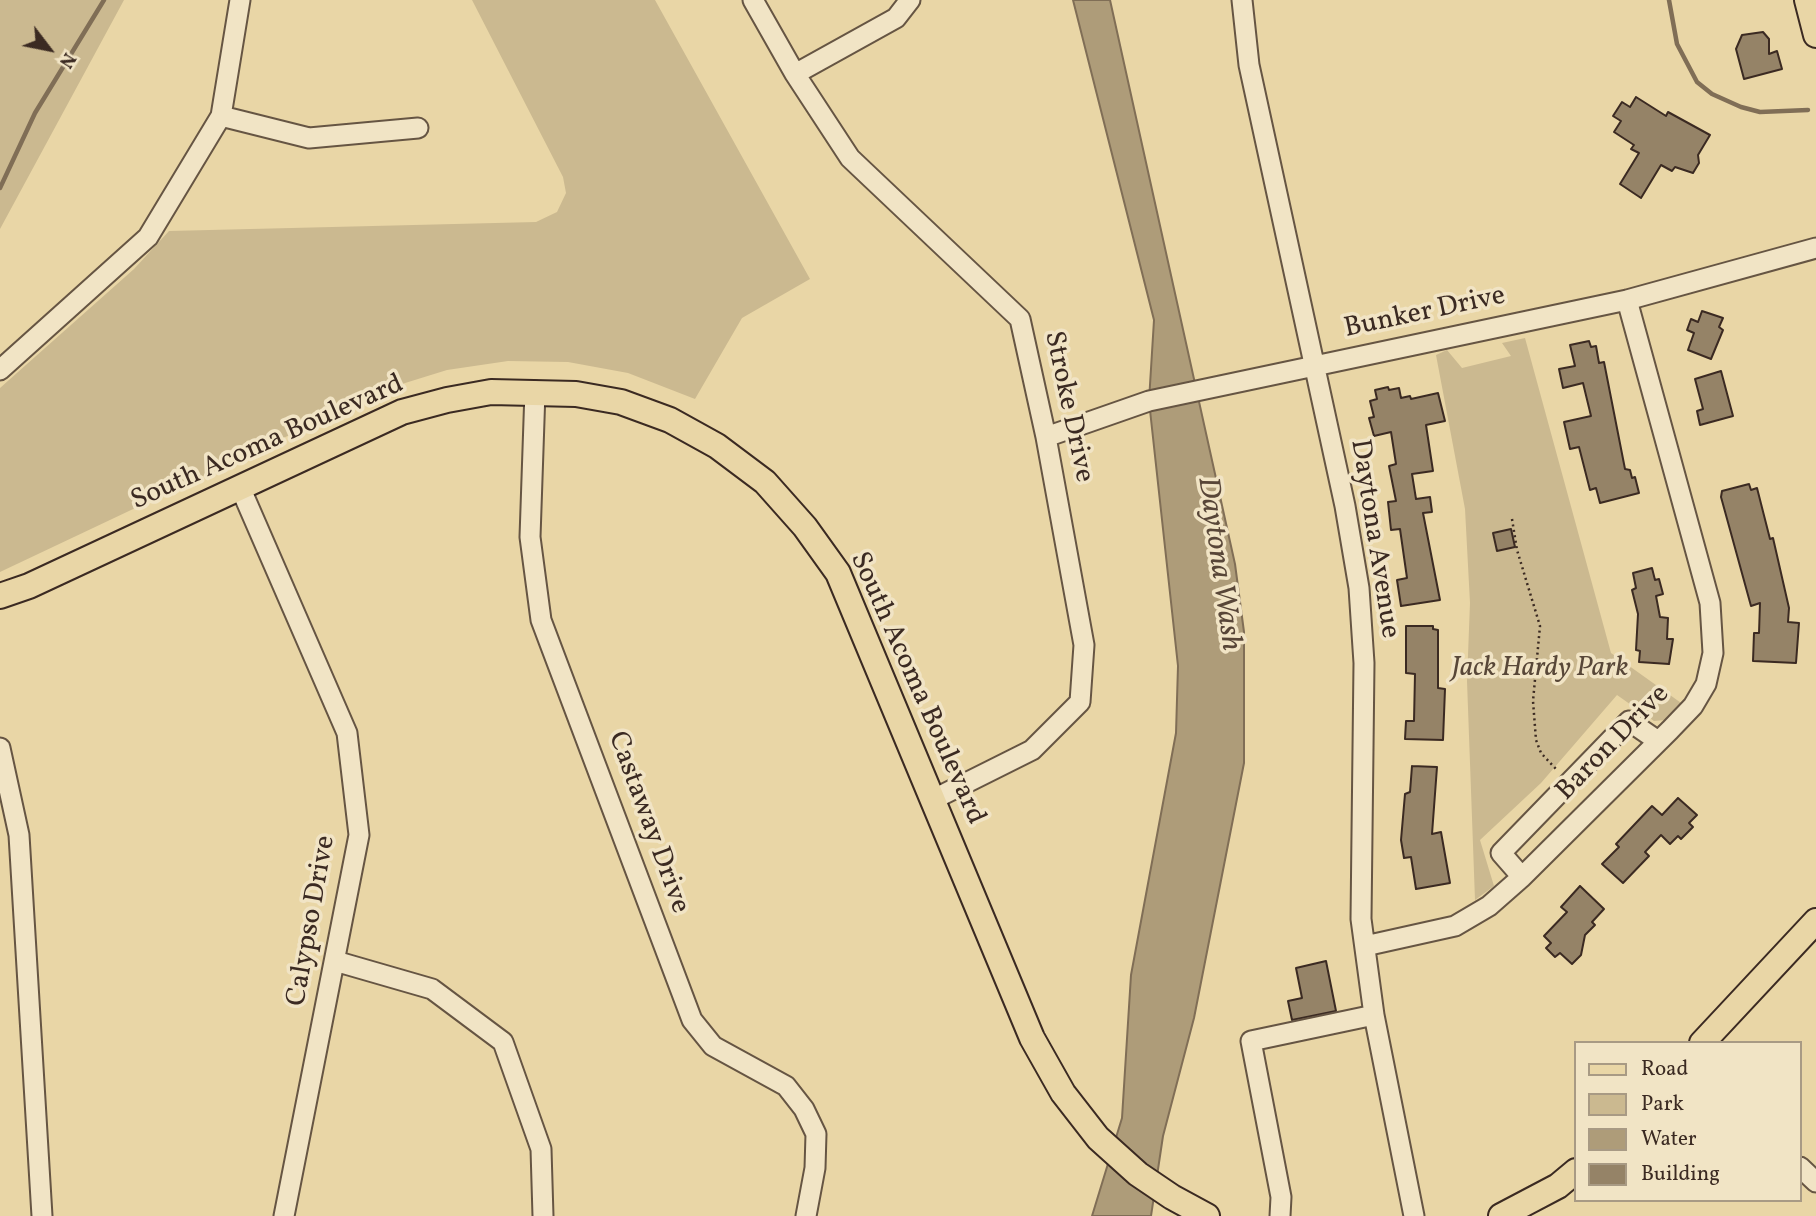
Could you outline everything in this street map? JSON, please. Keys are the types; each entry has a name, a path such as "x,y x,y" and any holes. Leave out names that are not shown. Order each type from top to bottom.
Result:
{"main road":[{"path":"1807,0 1815,28"},
{"name":"South Acoma Boulevard","path":"0,596 29,586 402,412 491,392 536,391 621,402 670,420 717,446 765,482 805,527 838,573 1032,1038 1063,1093 1098,1138 1138,1174 1172,1198 1207,1216"},
{"path":"1704,1041 1816,921"},
{"path":"1501,1216 1558,1186 1574,1173"}],"street":[{"path":"0,370 148,237 221,117 240,0"},
{"name":"Stroke Drive","path":"753,0 795,74 850,158 1020,319 1046,437 1084,645 1080,702 1032,750 932,800"},
{"path":"795,74 896,18 910,0"},
{"name":"Daytona Avenue","path":"1242,0 1249,65 1312,367 1345,506 1363,632 1360,889 1374,1015 1414,1216"},
{"path":"221,117 309,138 418,128"},
{"name":"Bunker Drive","path":"1046,437 1149,401 1627,300 1816,248"},
{"name":"Baron Drive","path":"1365,946 1438,931 1466,922 1522,877 1693,706 1706,684 1713,653 1710,603 1627,300"},
{"name":"Castaway Drive","path":"536,391 530,537 541,620 692,1020 713,1046 786,1086 804,1109 816,1134 816,1168 806,1216"},
{"name":"Calypso Drive","path":"240,488 347,733 359,835 284,1216"},
{"path":"1522,877 1501,853 1629,721 1658,741"},
{"path":"0,748 19,835 42,1216"},
{"path":"335,961 432,989 503,1042 541,1149 543,1216"},
{"path":"1280,1216 1281,1197 1251,1041 1374,1015"},
{"path":"1802,1169 1816,1182"}],"path":[{"path":"1512,519 1517,550 1539,626 1533,701 1536,740 1541,753 1570,782"}],"green space":[{"path":"0,0 124,0 0,229"},
{"path":"472,0 655,0 810,279 742,318 695,399 628,373 568,362 508,361 447,370 389,388 0,572 0,388 134,269 169,231 536,222 557,212 566,193 563,177"},
{"name":"Jack Hardy Park","path":"1525,338 1611,653 1684,705 1666,720 1654,721 1617,695 1541,783 1480,840 1494,886 1475,900 1467,681 1470,603 1465,509 1436,355 1447,350 1462,368 1511,356 1502,343"}],"water":[{"name":"Daytona Wash","path":"1073,0 1110,0 1235,564 1244,632 1244,763 1194,1018 1163,1136 1151,1216 1092,1216 1122,1118 1131,975 1176,733 1178,666 1149,401 1154,320"}],"building":[{"path":"1763,32 1769,39 1769,54 1777,51 1782,69 1744,79 1736,49 1742,35"},
{"path":"1636,97 1666,116 1668,112 1710,135 1698,155 1699,163 1693,173 1675,167 1672,171 1661,165 1641,198 1620,184 1639,153 1631,149 1634,145 1614,132 1621,121 1613,116 1622,102 1630,107"},
{"path":"1702,311 1723,318 1719,327 1723,330 1711,359 1688,350 1694,333 1687,330 1691,319 1698,322"},
{"path":"1589,341 1591,347 1596,346 1599,363 1604,362 1625,469 1630,470 1632,478 1635,477 1639,493 1600,503 1596,488 1590,490 1579,447 1570,449 1564,422 1591,416 1583,383 1563,388 1559,369 1575,366 1570,345"},
{"path":"1721,371 1733,416 1700,425 1697,411 1703,409 1695,379"},
{"path":"1388,387 1389,390 1399,388 1401,398 1410,396 1411,399 1438,393 1445,421 1426,425 1433,471 1412,474 1416,499 1430,497 1432,512 1423,513 1440,600 1401,606 1397,580 1407,578 1400,529 1391,530 1388,502 1396,501 1389,466 1396,464 1391,432 1374,436 1369,418 1374,417 1370,401 1377,399 1375,390"},
{"path":"1749,484 1751,490 1757,488 1770,539 1773,538 1789,608 1788,622 1799,623 1796,663 1753,661 1754,633 1759,633 1760,603 1751,606 1721,497 1722,491"},
{"path":"1511,529 1515,547 1497,551 1493,533"},
{"path":"1652,568 1655,580 1659,579 1663,594 1656,596 1660,617 1668,618 1667,639 1673,639 1669,664 1639,662 1640,651 1636,650 1638,614 1632,590 1636,588 1633,573"},
{"path":"1406,626 1433,626 1433,629 1438,630 1438,688 1445,689 1443,740 1405,739 1406,721 1414,721 1415,674 1406,673"},
{"path":"1412,766 1437,767 1432,834 1441,832 1450,883 1416,889 1411,857 1404,858 1401,840 1405,794 1410,792"},
{"path":"1678,798 1697,815 1689,823 1693,827 1681,839 1678,836 1670,844 1661,835 1645,852 1649,856 1623,883 1602,864 1619,847 1616,844 1652,806 1662,815"},
{"path":"1580,886 1604,909 1592,922 1595,925 1585,935 1581,955 1572,964 1560,953 1555,957 1546,948 1551,943 1544,936 1567,912 1561,907"},
{"path":"1326,961 1336,1011 1292,1020 1288,1001 1302,998 1296,968"}],"waterway":[{"path":"0,188 35,113 104,0"},
{"path":"1669,0 1677,44 1697,82 1712,94 1760,112 1808,110"}]}
